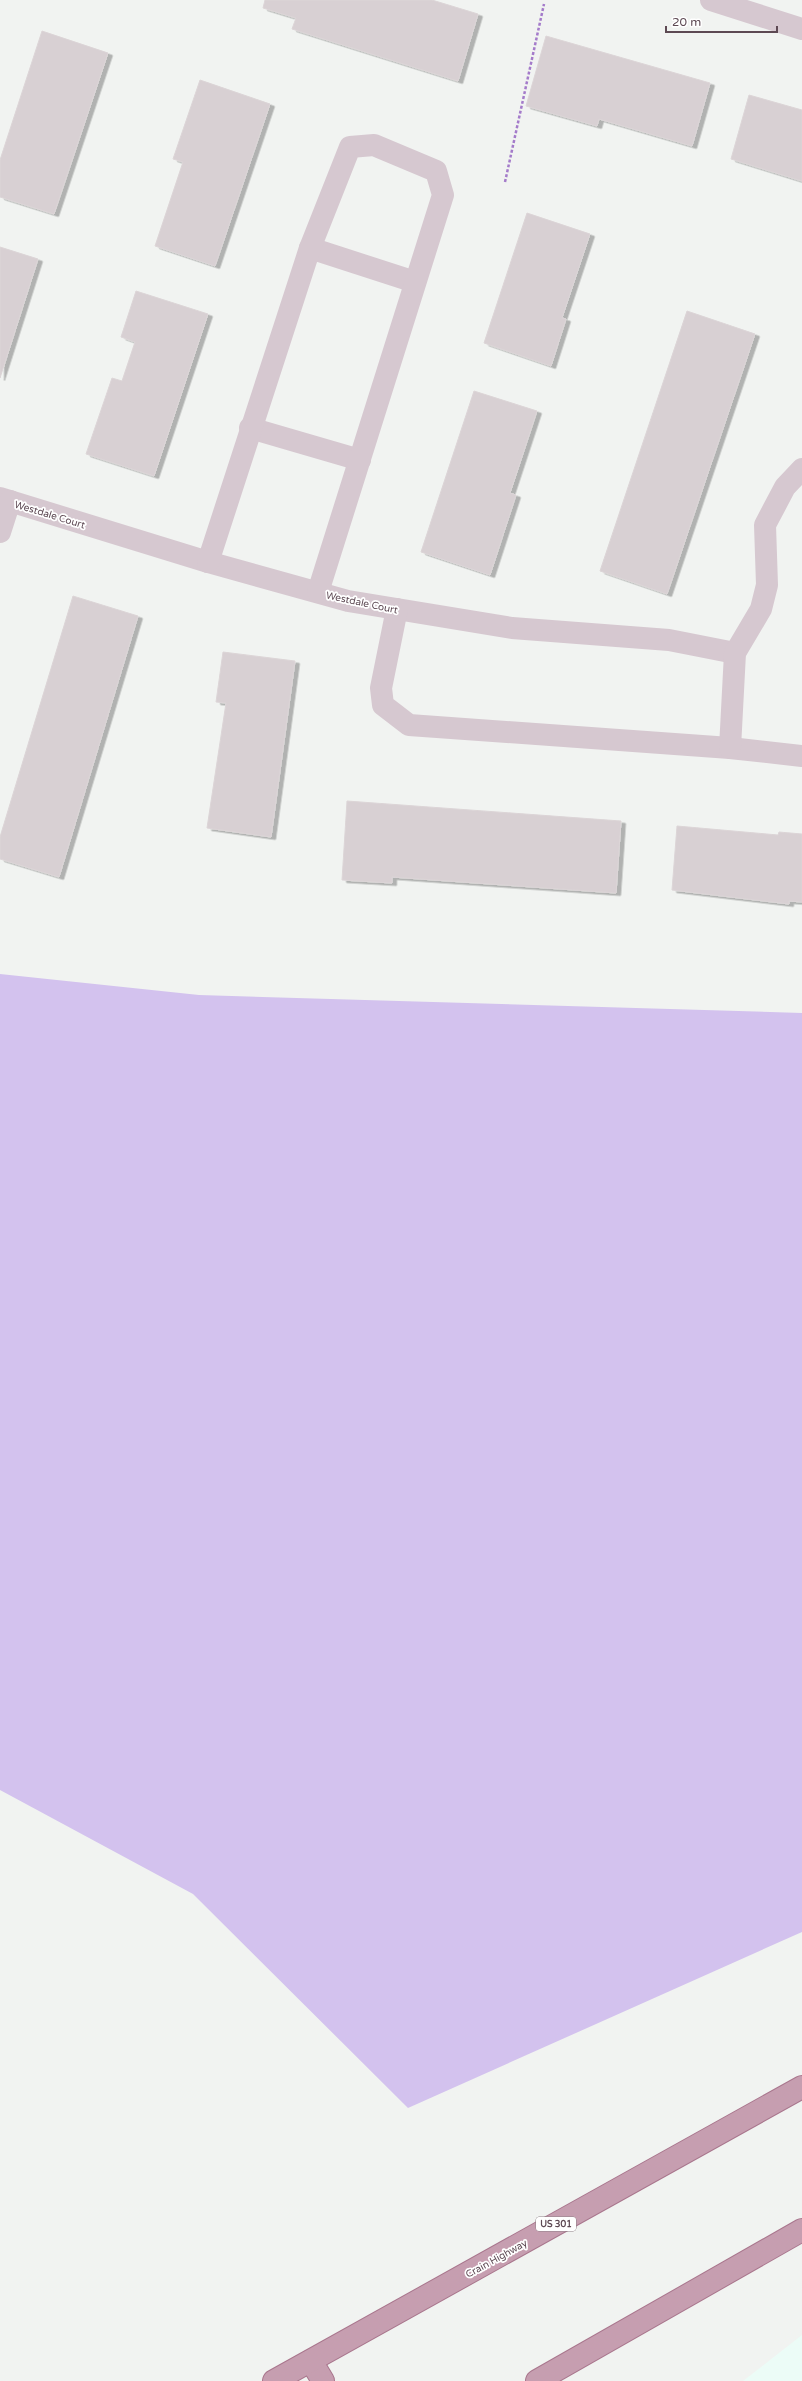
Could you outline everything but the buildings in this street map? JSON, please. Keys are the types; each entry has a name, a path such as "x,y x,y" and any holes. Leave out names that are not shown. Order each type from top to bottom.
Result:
{"highway":[{"name":"Crain Highway","path":"274,2381 802,2087"},
{"path":"537,2381 802,2230"},
{"path":"311,2361 323,2381"}],"street":[{"path":"711,0 802,29"},
{"path":"208,562 250,428 310,248 350,148 374,145 436,171 443,195 318,592"},
{"path":"310,248 415,282"},
{"path":"250,428 360,460"},
{"path":"730,748 735,653 761,610 767,585 765,525 784,488 802,469"},
{"path":"0,532 5,500"},
{"name":"Westdale Court","path":"5,500 208,562 348,601 512,628 669,640 735,653"},
{"path":"397,609 381,688 383,705 409,724 730,748 802,756"}],"path":[{"path":"505,182 544,4"}],"shaded area":[{"path":"0,974 199,995 802,1013 802,1932 408,2108 193,1894 0,1790"},
{"path":"802,2335 802,2381 743,2381"}]}
